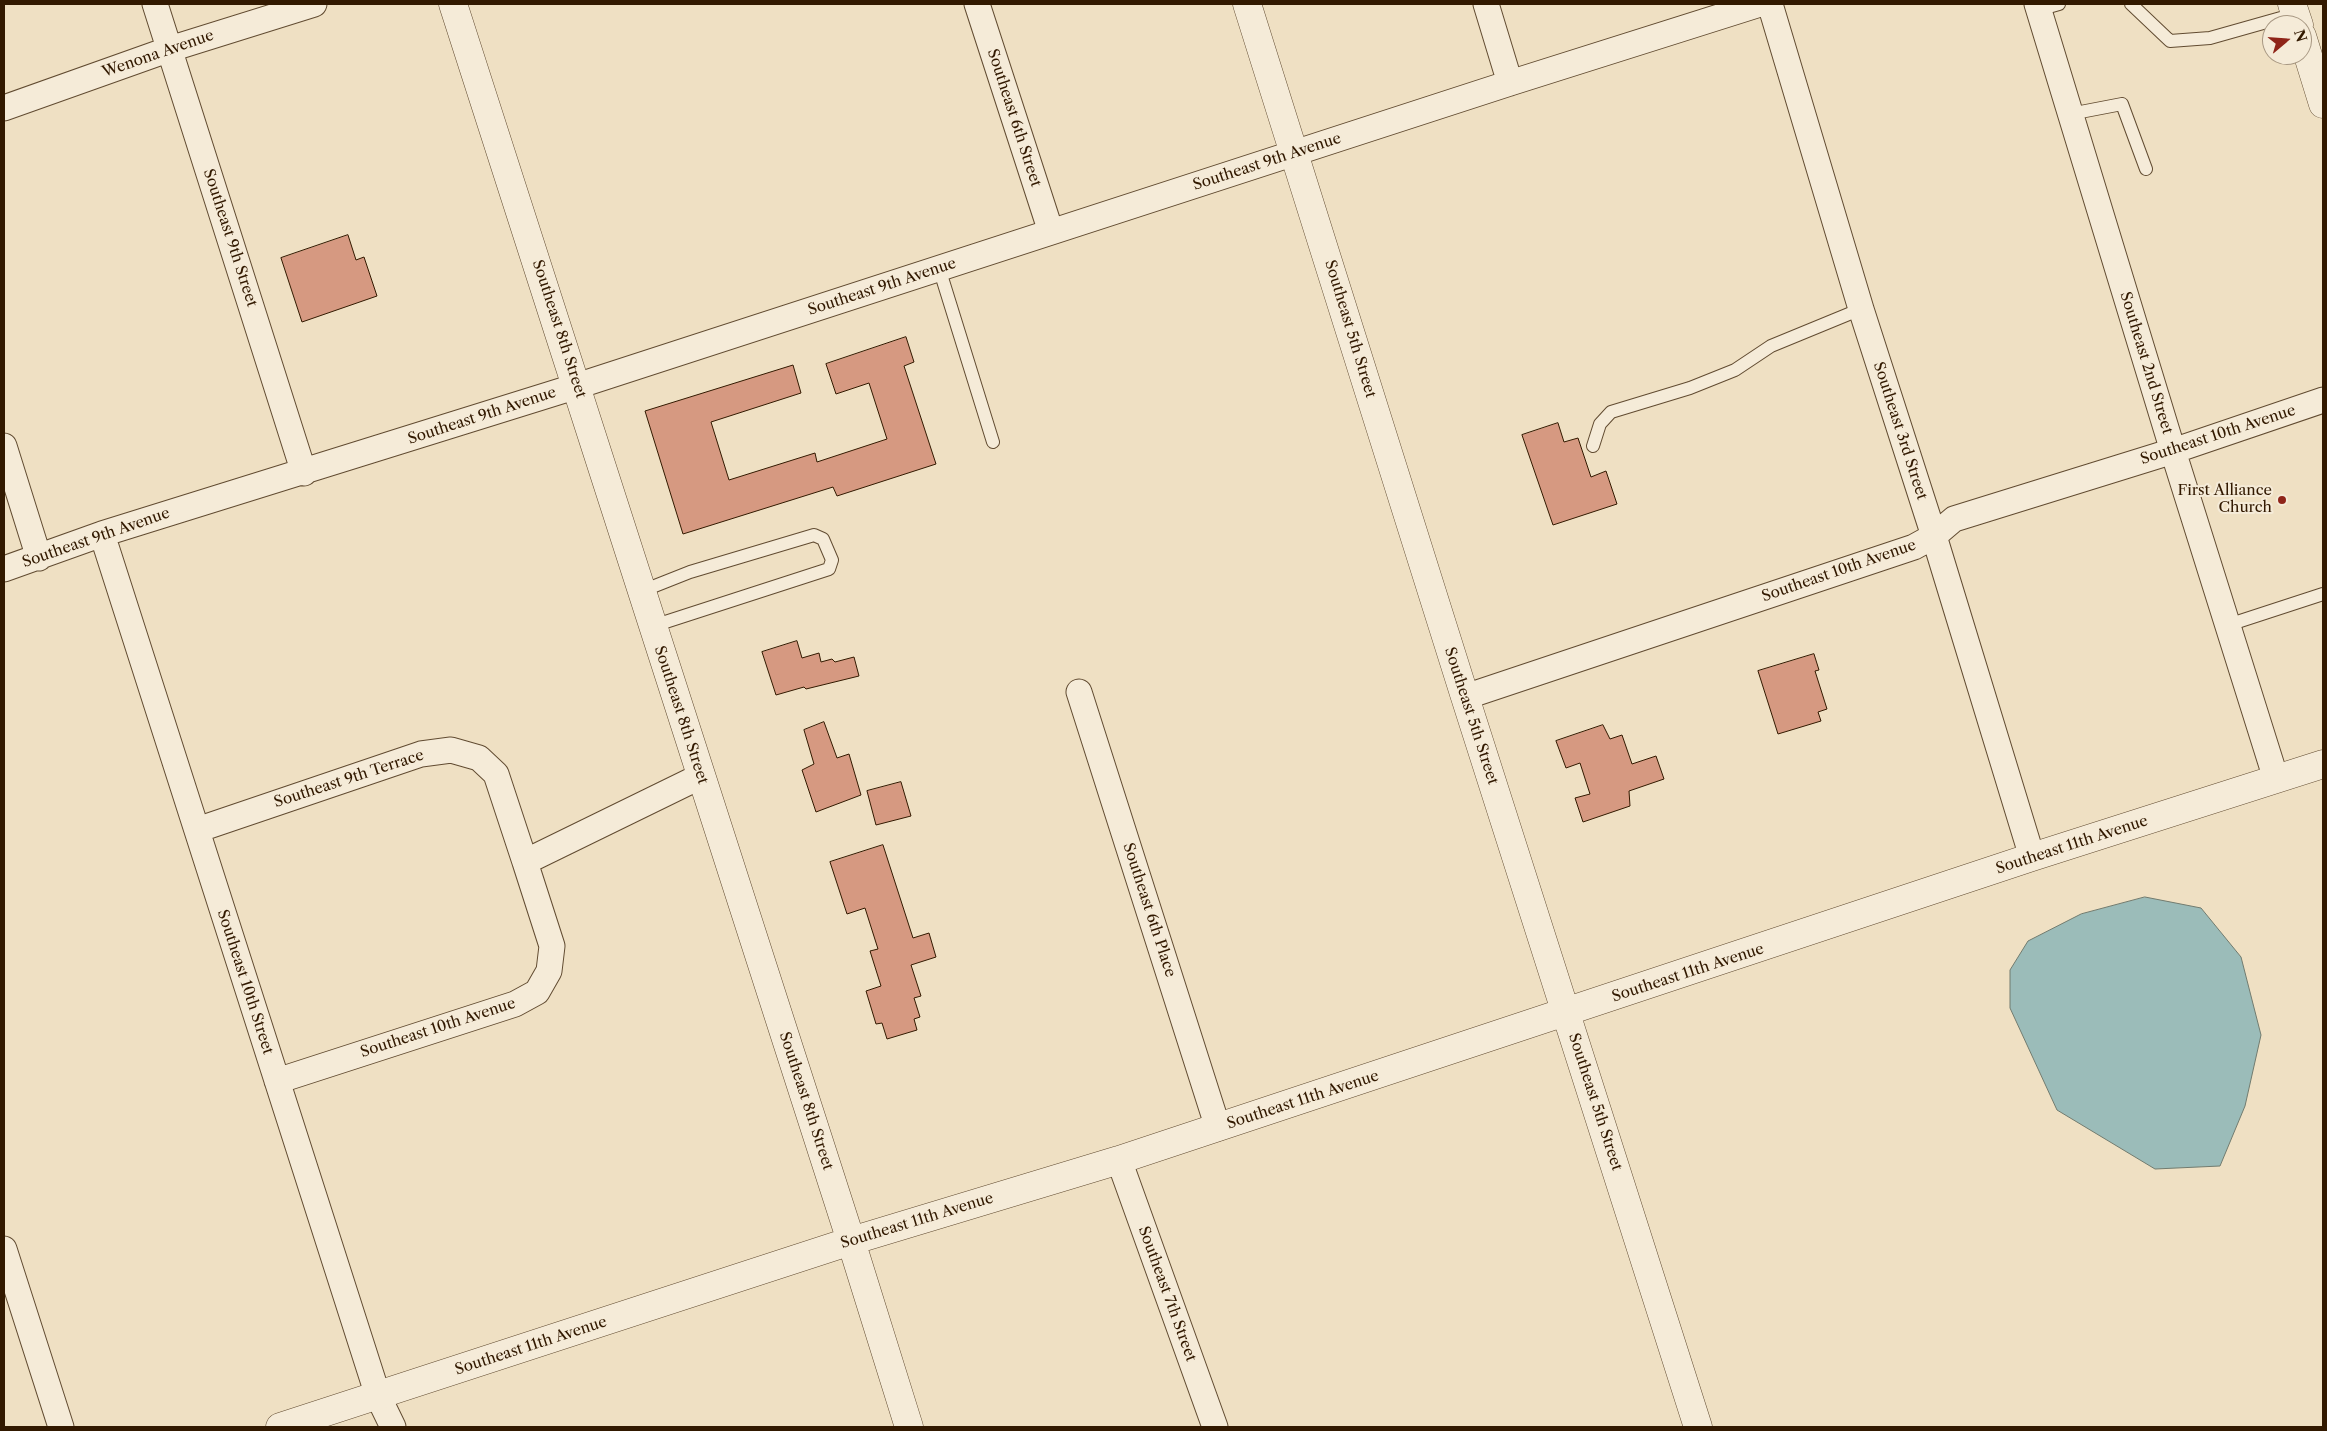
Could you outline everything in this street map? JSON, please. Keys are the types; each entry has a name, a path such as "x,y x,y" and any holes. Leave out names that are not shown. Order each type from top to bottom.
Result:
{"street":[{"name":"Southeast 9th Street","path":"155,4 304,473"},
{"name":"Wenona Avenue","path":"4,108 170,49 314,4"},
{"name":"Southeast 8th Street","path":"453,4 851,1241 909,1427"},
{"name":"Southeast 6th Street","path":"977,4 1051,232"},
{"name":"Southeast 5th Street","path":"1247,4 1697,1427"},
{"path":"1486,4 1510,83"},
{"name":"Southeast 9th Avenue","path":"4,569 102,534 304,473 577,386 1510,83 1760,4"},
{"name":"Southeast 3rd Street","path":"1770,4 1861,309 1934,536 2032,857"},
{"name":"Southeast 2nd Street","path":"2045,6 2070,114 2276,779"},
{"path":"2312,64 2323,104"},
{"name":"Southeast 10th Avenue","path":"1465,697 1914,547 1934,536 1954,519 2173,451 2323,400"},
{"path":"4,446 39,558"},
{"name":"Southeast 10th Street","path":"102,534 378,1396 393,1427"},
{"name":"Southeast 6th Place","path":"1079,692 1218,1128"},
{"name":"Southeast 9th Terrace","path":"197,830 421,754 451,750 479,758 496,774 525,862"},
{"name":"Southeast 11th Avenue","path":"280,1427 851,1241 1218,1128 2032,857 2323,764"},
{"path":"525,862 701,776"},
{"name":"Southeast 10th Avenue","path":"277,1081 515,1004 537,992 549,971 552,946 525,862"},
{"name":"Southeast 7th Street","path":"1119,1160 1215,1427"},
{"path":"4,1248 61,1427"}],"lane":[{"path":"2131,4 2170,40 2262,35"},
{"path":"2070,114 2122,104 2146,169"},
{"path":"939,268 993,442"},
{"path":"1593,446 1600,424 1611,412 1690,388 1735,370 1771,346 1861,309"},
{"path":"642,591 690,572 814,535 823,538 832,560 829,569 653,626"},
{"path":"2228,625 2323,594"}],"water":[{"path":"2145,897 2201,908 2241,957 2261,1035 2245,1106 2220,1166 2155,1169 2057,1110 2010,1008 2010,970 2028,941 2081,914"}],"building":[{"path":"348,235 356,260 364,257 377,296 302,322 281,258"},
{"path":"906,337 914,362 904,366 936,464 837,496 833,487 683,534 645,411 793,365 801,393 711,422 729,480 815,453 817,462 887,439 869,383 836,394 826,364"},
{"path":"1558,423 1564,442 1578,438 1591,477 1606,471 1617,504 1553,525 1522,435"},
{"path":"797,641 802,658 819,653 821,662 832,659 835,662 854,657 859,676 806,689 804,687 776,695 762,652"},
{"path":"1814,654 1819,670 1815,671 1827,709 1818,712 1821,721 1778,734 1758,671"},
{"path":"824,722 837,758 849,754 861,795 816,812 802,770 814,764 804,730"},
{"path":"1603,725 1610,739 1622,735 1632,764 1656,756 1664,779 1629,791 1630,806 1583,822 1575,798 1590,794 1580,763 1566,768 1556,741"},
{"path":"901,782 911,816 876,825 867,791"},
{"path":"883,845 913,938 929,933 936,957 911,965 921,996 914,998 920,1017 914,1019 917,1030 887,1039 882,1023 876,1024 866,991 881,986 870,951 878,949 865,908 847,914 830,862"}],"place":[{"name":"First Alliance Church","path":"2282,500"}]}
